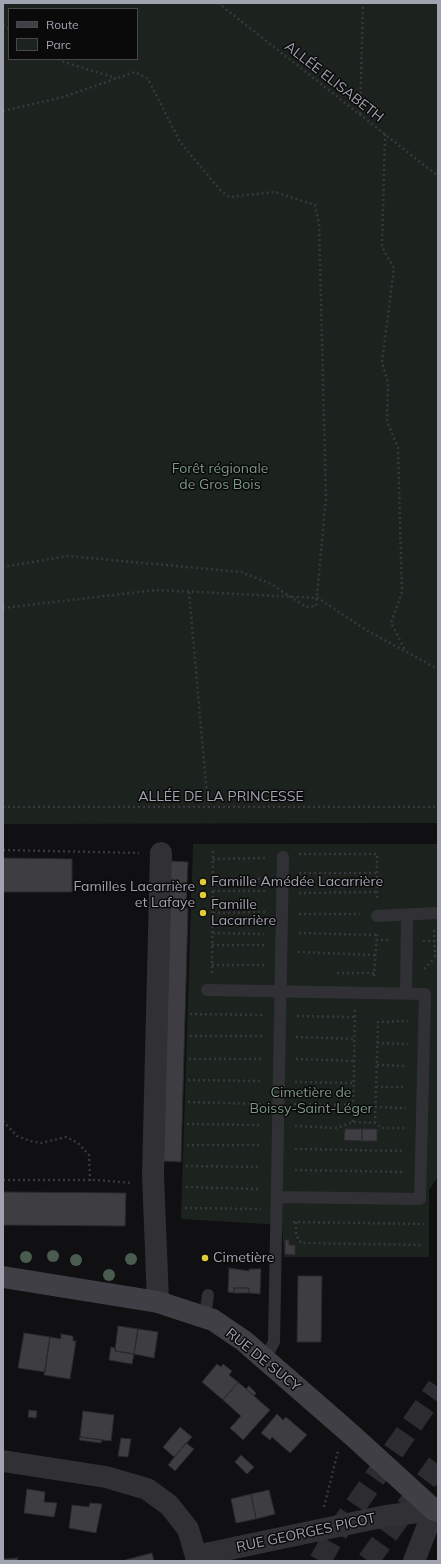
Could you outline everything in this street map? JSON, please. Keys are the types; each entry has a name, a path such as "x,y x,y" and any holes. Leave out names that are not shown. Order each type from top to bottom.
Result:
{"main road":[{"name":"RUE DE SUCY","path":"3,1277 158,1302 212,1320 244,1341 436,1510"}],"street":[{"path":"158,1302 154,1194 161,853"},
{"name":"RUE GEORGES PICOT","path":"3,1461 106,1477 147,1489 169,1505 188,1529 196,1559 318,1530 386,1516 436,1510"},
{"path":"414,1561 436,1510"}],"lane":[{"path":"265,1359 274,1342 283,857"},
{"path":"377,915 436,913"},
{"path":"406,994 407,915"},
{"path":"210,990 425,994 420,1199 277,1198"},
{"path":"205,1317 208,1296"}],"path":[{"name":"ALLÉE ELISABETH","path":"218,3 438,176"},
{"path":"360,115 363,3"},
{"path":"60,60 116,78"},
{"path":"3,110 63,97 135,72 148,78 180,142 221,191 229,197 275,192 315,205 319,224 326,498 318,598 316,606 306,607 271,584 241,572 68,556 3,567"},
{"path":"385,134 382,247 394,268 382,362 388,382 387,421 398,448 402,592 391,623 405,650"},
{"path":"3,608 156,590 318,598 366,630 438,669"},
{"path":"189,592 208,807"},
{"name":"ALLÉE DE LA PRINCESSE","path":"3,807 438,808"},
{"path":"210,990 213,933 213,848"},
{"path":"3,850 161,853"},
{"path":"213,859 283,857 288,854 377,854 377,915 373,993"},
{"path":"213,891 377,873"},
{"path":"213,878 377,892"},
{"path":"213,913 377,915"},
{"path":"436,913 435,958 438,958"},
{"path":"213,933 282,941 375,955"},
{"path":"212,946 376,935"},
{"path":"212,965 281,966"},
{"path":"353,1122 355,1002"},
{"path":"375,1123 378,1022 424,1021"},
{"path":"3,1121 16,1136 30,1141 41,1142 66,1137 78,1143 89,1154 90,1181"},
{"path":"187,1124 278,1125 337,1128 353,1122 375,1123 382,1128 422,1129"},
{"path":"187,1145 421,1151"},
{"path":"186,1166 421,1172"},
{"path":"3,1180 132,1183 154,1194"},
{"path":"186,1187 277,1198"},
{"path":"185,1208 277,1198"},
{"path":"276,1222 424,1224"},
{"path":"296,1222 296,1235 301,1243 422,1245"},
{"path":"318,1530 339,1448 353,1436"}],"green space":[{"name":"Forêt régionale de Gros Bois","path":"3,3 438,3 438,823 3,824"},
{"name":"Cimetière de Boissy-Saint-Léger","path":"193,844 438,844 438,1177 429,1190 429,1257 284,1257 282,1225 181,1219"}],"building":[{"path":"3,858 72,859 72,892 3,892"},
{"path":"170,861 188,862 186,906 169,905"},
{"path":"170,907 188,908 181,1162 163,1161"},
{"path":"345,1129 362,1129 362,1141 344,1140"},
{"path":"362,1129 377,1129 377,1141 362,1141"},
{"path":"3,1192 126,1193 125,1226 3,1225"},
{"path":"285,1240 289,1240 289,1245 295,1245 295,1255 285,1254"},
{"path":"229,1268 249,1271 249,1269 261,1269 260,1294 249,1293 249,1288 234,1288 234,1293 228,1292"},
{"path":"298,1276 322,1276 321,1342 297,1342"},
{"path":"234,1288 249,1288 249,1293 234,1293"},
{"path":"118,1326 138,1329 134,1354 115,1351"},
{"path":"138,1329 158,1332 154,1358 134,1354"},
{"path":"24,1333 50,1337 45,1372 18,1368"},
{"path":"61,1334 73,1336 73,1341 76,1341 70,1379 44,1375 50,1337 61,1339"},
{"path":"111,1347 115,1348 115,1351 134,1354 132,1364 109,1360"},
{"path":"217,1364 221,1367 223,1364 232,1371 229,1375 238,1382 223,1400 202,1382"},
{"path":"238,1382 270,1410 243,1440 230,1428 241,1416 223,1400"},
{"path":"249,1386 256,1393 254,1396 246,1389"},
{"path":"29,1410 37,1411 36,1418 28,1417"},
{"path":"83,1411 114,1415 111,1441 80,1437"},
{"path":"277,1414 283,1420 286,1417 307,1435 290,1453 272,1437 270,1440 261,1433"},
{"path":"180,1427 192,1437 174,1457 163,1447"},
{"path":"80,1437 102,1440 101,1443 79,1440"},
{"path":"121,1438 131,1439 128,1457 118,1456"},
{"path":"186,1443 194,1449 175,1471 168,1465"},
{"path":"241,1455 254,1467 247,1474 235,1462"},
{"path":"27,1489 45,1492 44,1502 57,1503 54,1517 24,1513"},
{"path":"269,1490 275,1514 256,1519 251,1494"},
{"path":"251,1494 256,1519 236,1523 231,1499"},
{"path":"90,1503 102,1504 96,1533 69,1528 72,1505 89,1507"},
{"path":"152,1553 154,1561 125,1561 125,1560"},
{"path":"18,1558 17,1561 3,1561 3,1559"}],"tunnel":[{"path":"320,1561 333,1538 438,1387"},
{"path":"368,1561 438,1464"}],"place":[{"name":"Famille Amédée Lacarrière","path":"203,882"},
{"name":"Familles Lacarrière et Lafaye","path":"203,895"},
{"name":"Famille Lacarrière","path":"203,913"},
{"name":"Cimetière","path":"205,1258"}]}
